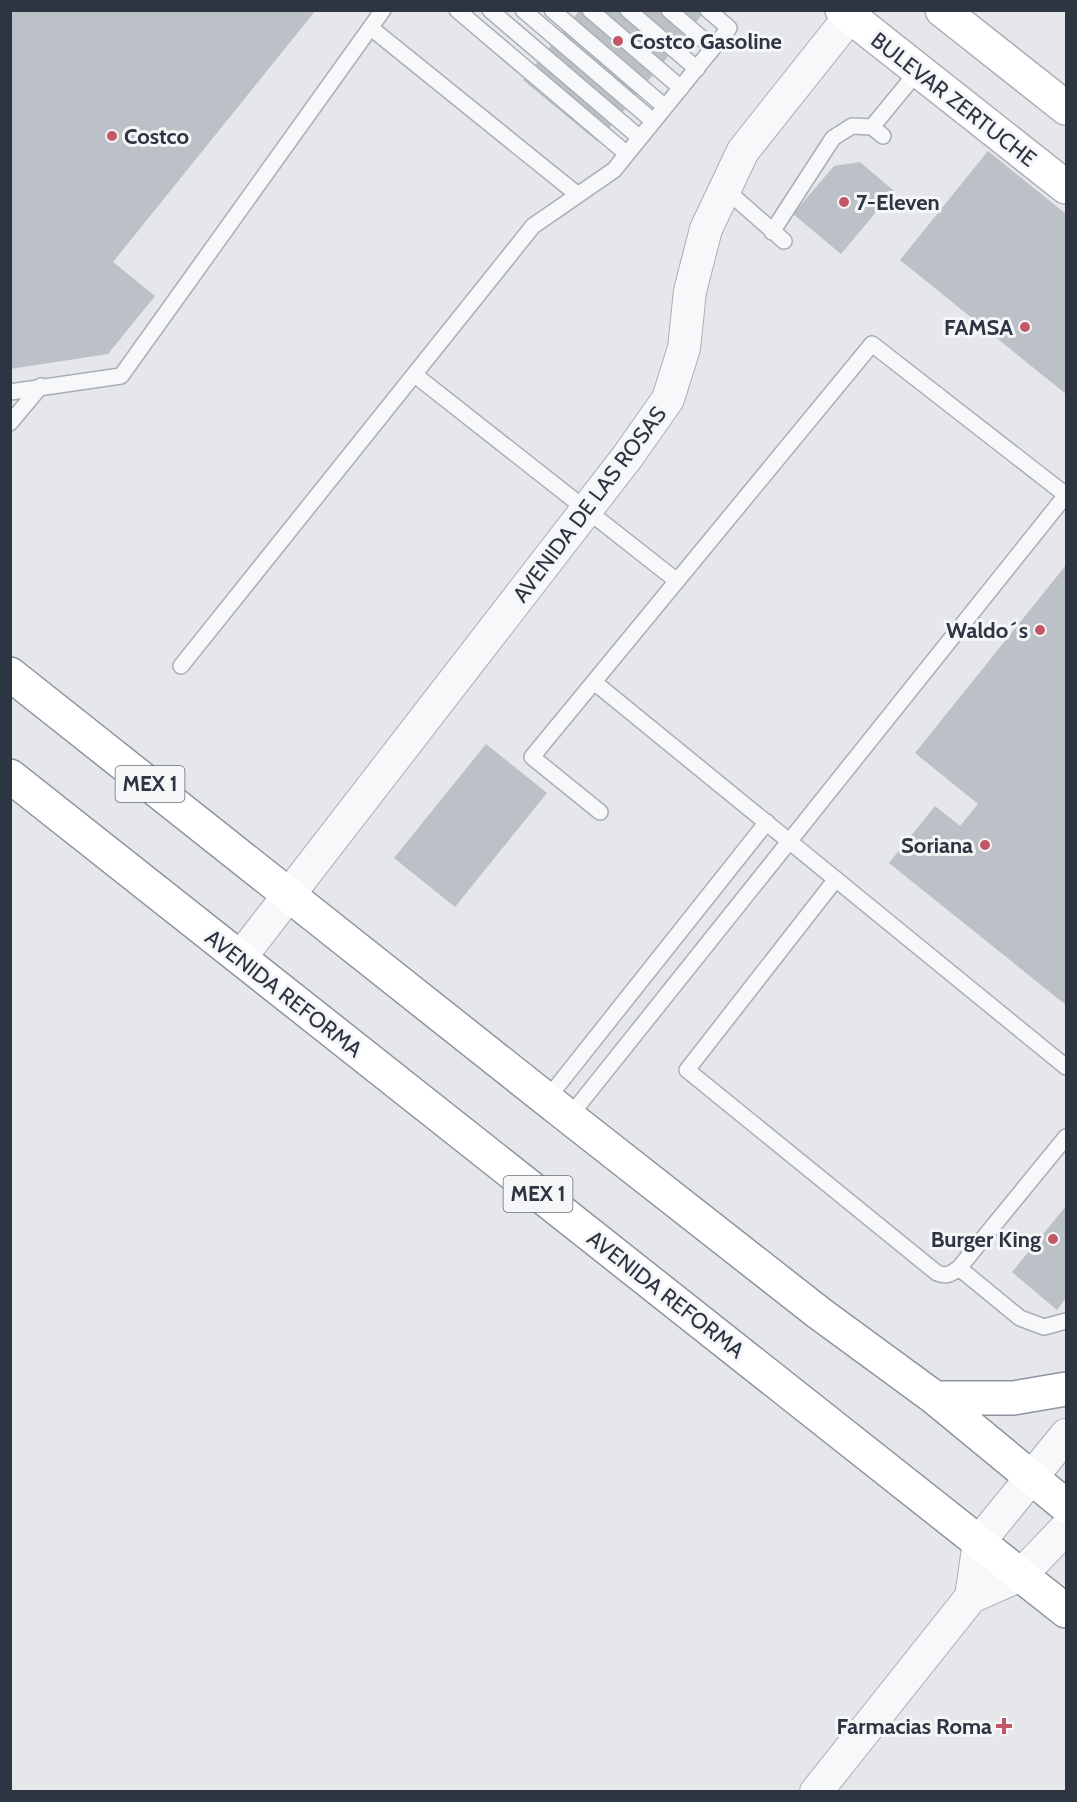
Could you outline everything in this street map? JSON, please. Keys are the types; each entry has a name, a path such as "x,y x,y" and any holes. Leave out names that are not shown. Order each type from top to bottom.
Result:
{"main road":[{"path":"942,10 1066,108"},
{"name":"BULEVAR ZERTUCHE","path":"849,12 918,71 1066,187"},
{"name":"MEX 1","path":"10,674 819,1313 935,1398 1066,1506"},
{"name":"AVENIDA REFORMA","path":"10,776 1066,1611"},
{"path":"935,1398 1013,1398 1066,1389"}],"street":[{"name":"AVENIDA DE LAS ROSAS","path":"240,958 587,510 668,399 684,348 690,291 706,229 743,152 849,12"},
{"path":"971,1597 979,1542 1066,1435"},
{"path":"816,1791 971,1597 1021,1575 1066,1528"}],"lane":[{"path":"10,392 121,376 383,10"},
{"path":"457,10 627,154"},
{"path":"490,10 640,138"},
{"path":"523,10 653,121"},
{"path":"552,10 665,107"},
{"path":"590,10 681,88"},
{"path":"628,10 696,69"},
{"path":"669,10 713,48"},
{"path":"181,666 533,226 614,170 681,88 729,28 708,10"},
{"path":"370,28 578,195"},
{"path":"725,189 778,236 833,138 852,126 878,132 918,71"},
{"path":"558,1108 790,841 1066,495 872,344 532,757 600,812"},
{"path":"415,375 677,581"},
{"path":"10,423 41,386"},
{"path":"594,682 1066,1067"},
{"path":"558,1108 767,822"},
{"path":"836,879 687,1070 943,1276 959,1268 1066,1137"},
{"path":"959,1268 1020,1318 1044,1327 1066,1321"}],"building":[{"name":"Costco","path":"10,10 316,10 113,262 155,296 108,354 10,369"},
{"path":"580,10 706,10 598,142 523,80"},
{"name":"FAMSA","path":"988,151 1066,214 1066,394 900,260"},
{"name":"7-Eleven","path":"860,162 894,191 841,254 793,214 834,166"},
{"name":"Soriana","path":"1066,565 1066,1005 889,863 935,806 960,826 978,804 915,753"},
{"path":"486,744 547,793 455,907 394,858"},
{"name":"Burger King","path":"1066,1206 1066,1298 1057,1310 1012,1272"}],"place":[{"name":"Costco Gasoline","path":"618,41"},
{"name":"Costco","path":"112,136"},
{"name":"7-Eleven","path":"844,202"},
{"name":"FAMSA","path":"1025,327"},
{"name":"Waldo´s","path":"1040,630"},
{"name":"Soriana","path":"985,845"},
{"name":"Burger King","path":"1053,1239"},
{"name":"Farmacias Roma","path":"1004,1726"}]}
